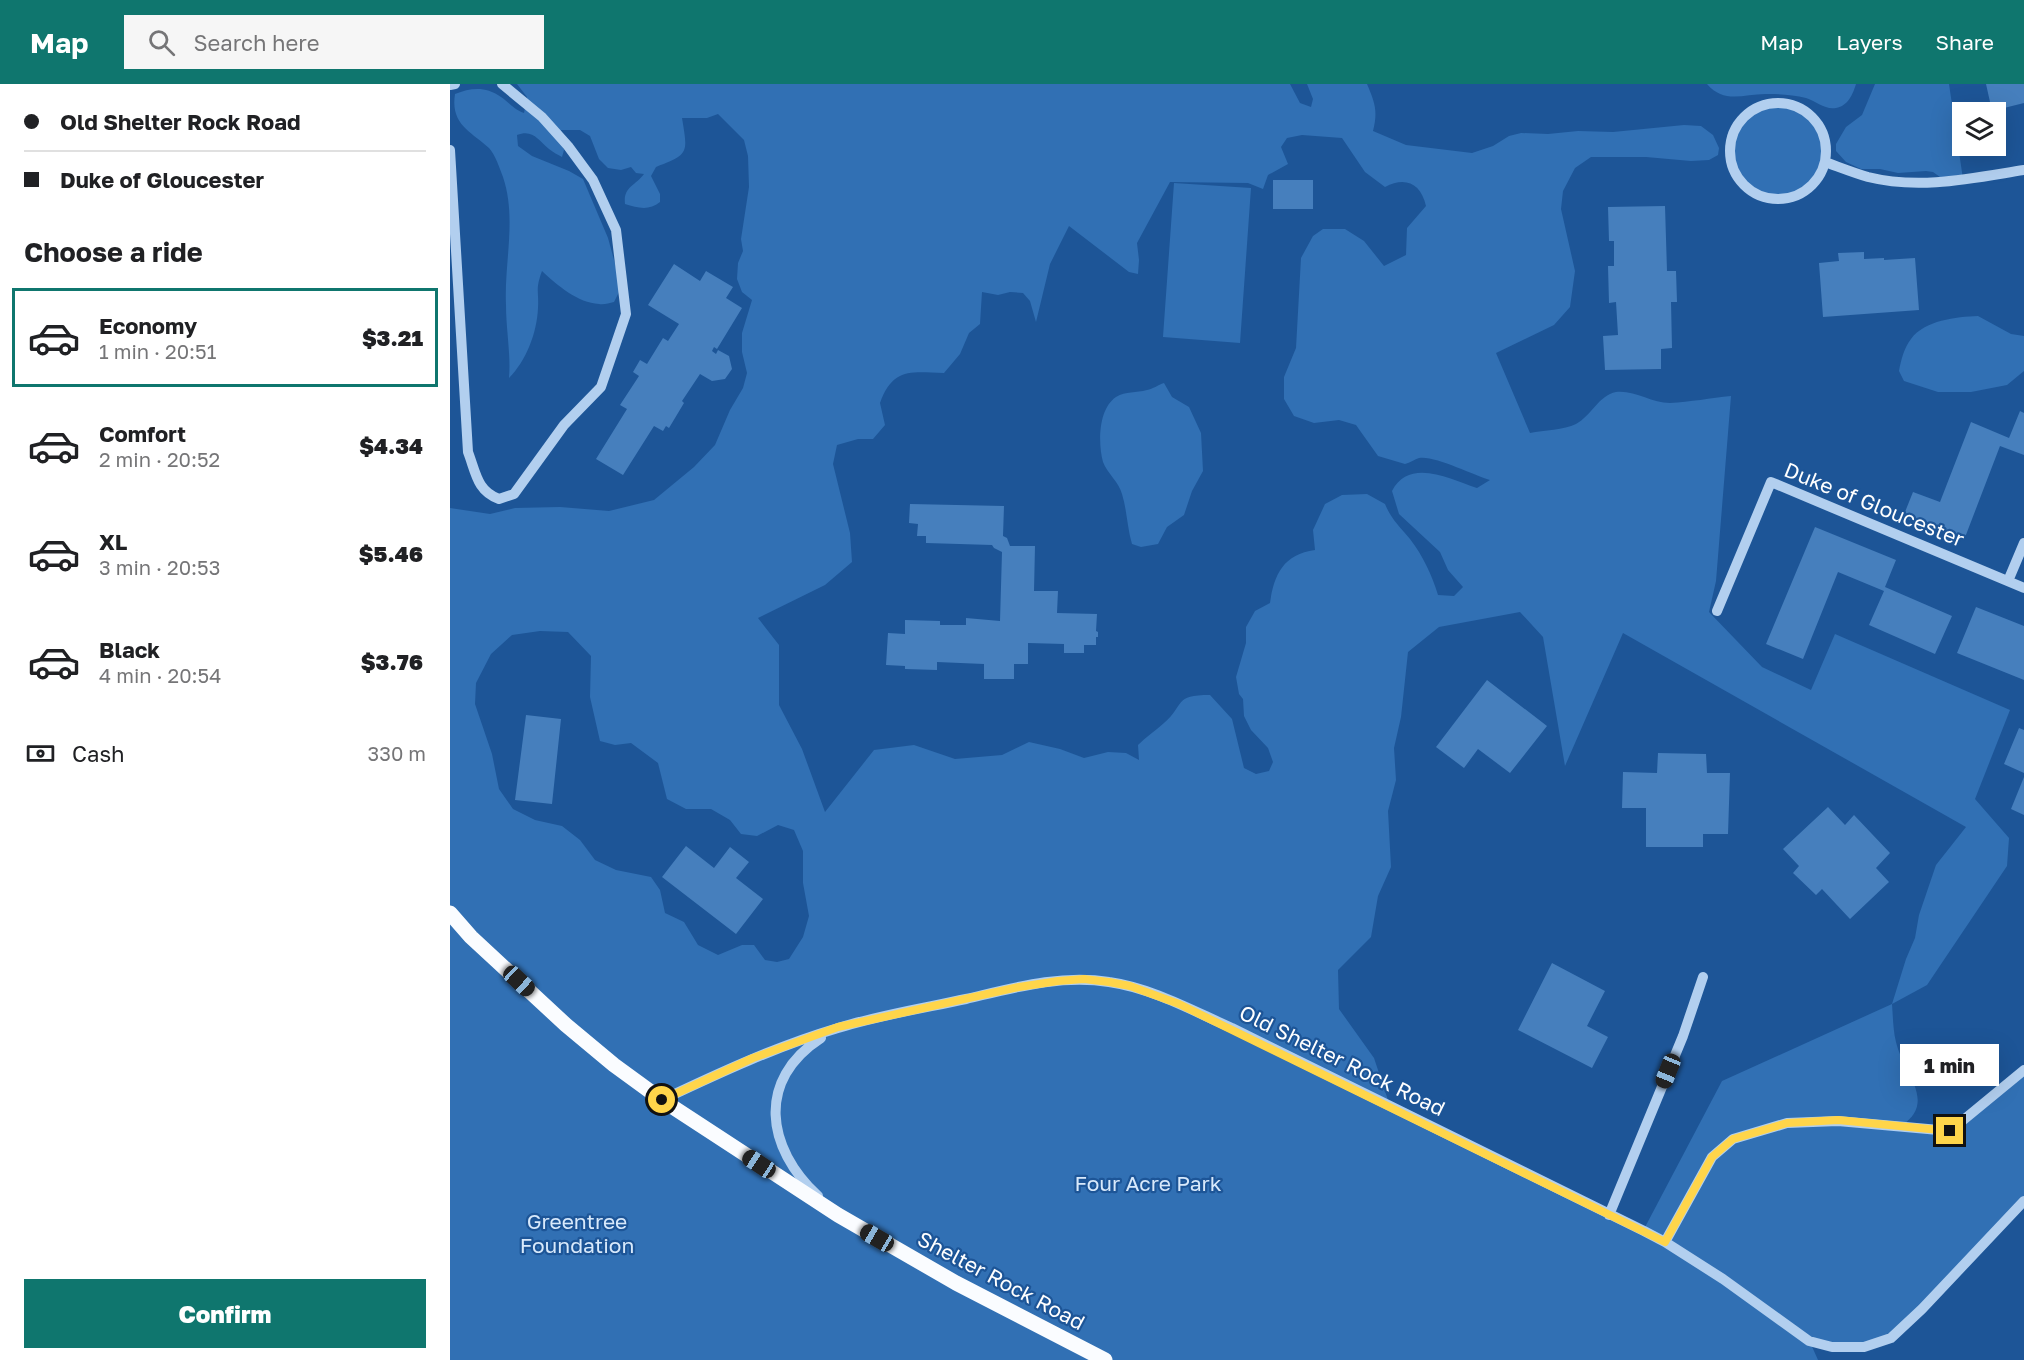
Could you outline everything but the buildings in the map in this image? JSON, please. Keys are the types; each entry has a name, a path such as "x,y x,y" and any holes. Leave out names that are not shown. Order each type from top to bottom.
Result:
{"main road":[{"name":"Shelter Rock Road","path":"450,913 471,937 566,1024 614,1065 662,1100 837,1215 956,1283 1105,1360"}],"street":[{"path":"450,85 454,84"},
{"path":"450,150 468,452 480,485 487,495 499,499 514,494 564,425 600,387 626,314 616,230 593,180 568,146 542,117 502,84"},
{"path":"1781,103 1795,106 1812,117 1823,135 1826,148 1825,162 1818,176 1808,188 1795,196 1779,198 1763,196 1750,189 1739,178 1732,164 1730,148 1732,137 1745,116 1756,108 1781,103"},
{"path":"1825,162 1869,177 1912,183 1936,183 2024,170"},
{"name":"Duke of Gloucester","path":"1717,610 1771,482 2024,588"},
{"path":"2008,581 2024,543"},
{"path":"1609,1215 1683,1036 1703,977"},
{"name":"Old Shelter Rock Road","path":"662,1100 753,1058 838,1027 1019,987 1058,981 1084,979 1130,986 1179,1004 1232,1028 1665,1242 1723,1279 1809,1341 1832,1347 1864,1347 1891,1338 1922,1309 2024,1201"},
{"path":"837,1215 811,1190 793,1167 781,1142 776,1120 776,1093 787,1068 804,1049 838,1027"},
{"path":"1665,1242 1712,1157 1733,1139 1787,1123 1838,1120 1950,1131 2024,1070"}],"green space":[{"path":"517,84 1290,84 1300,103 1311,107 1313,99 1307,84 1367,84 1375,107 1373,131 1406,145 1472,153 1521,133 1613,132 1684,125 1701,126 1713,135 1719,148 1718,155 1709,160 1591,157 1575,168 1563,191 1561,209 1575,271 1570,307 1554,325 1496,353 1530,433 1560,429 1576,424 1605,397 1616,392 1630,393 1670,403 1731,396 1716,581 1709,612 1762,667 1811,690 1835,634 2010,710 1975,799 2009,838 2007,866 1927,985 1892,1004 1896,1042 1918,1097 1917,1107 1912,1117 1901,1126 1950,1130 2024,1067 2024,1201 1922,1309 1878,1344 1810,1342 1818,1360 450,1360 450,508 490,514 515,508 560,507 609,511 654,500 694,467 715,445 730,410 743,388 747,373 742,352 742,333 752,300 742,292 737,279 738,263 743,251 741,239 749,187 748,156 744,140 718,114 707,118 682,118 684,151 675,159 656,167 651,176 660,194 660,202 648,208 625,204 628,190 644,174 636,173 631,167 621,170 608,168 599,159 590,136 580,130 561,130 564,150 562,157 531,134 517,135 518,146 532,156 583,179 608,238 617,271 619,292 614,302 591,303 568,292 542,271 538,286 537,317 533,337 521,363 509,378 506,289 510,225 507,193 503,177 491,151 464,127 454,105 455,94 472,89 484,90 495,93 524,113 527,97","holes":["1302,135 1342,138 1365,172 1385,187 1399,182 1411,184 1420,192 1426,206 1407,228 1406,255 1384,266 1364,241 1345,229 1323,229 1313,236 1301,258 1296,348 1284,377 1284,399 1294,416 1314,423 1339,420 1356,425 1378,456 1405,464 1419,458 1434,459 1490,480 1477,488 1443,476 1420,473 1409,475 1399,481 1392,491 1399,514 1440,552 1448,570 1463,587 1454,596 1438,595 1423,559 1393,519 1385,504 1367,494 1342,495 1325,504 1313,530 1315,550 1295,556 1282,567 1274,583 1270,603 1255,611 1246,627 1246,643 1236,677 1239,694 1243,699 1244,716 1251,730 1268,748 1273,762 1269,771 1256,774 1244,768 1232,719 1210,695 1198,695 1181,702 1170,717 1138,745 1139,760 1126,753 1108,752 1084,758 1060,749 1029,742 1002,755 955,759 914,745 874,750 825,812 802,749 779,705 779,645 758,618 825,585 852,562 850,533 833,464 837,445 858,439 873,439 885,425 880,403 885,391 897,377 922,372 944,373 960,354 969,333 980,324 982,292 998,295 1010,292 1023,293 1030,301 1036,322 1050,264 1069,226 1129,272 1138,274 1137,243 1170,182 1248,183 1263,189 1268,175 1288,164 1281,147 1287,138","1520,612 1543,637 1565,766 1623,633 1966,827 1936,865 1919,915 1915,938 1892,1004 1722,1081 1643,1231 1390,1106 1374,1058 1339,1009 1338,970 1371,937 1378,896 1391,867 1388,811 1396,780 1394,748 1401,717 1408,652 1439,627","540,631 568,632 591,656 590,697 600,741 615,745 631,743 658,763 667,799 686,809 711,809 730,820 741,834 757,836 778,825 794,830 803,851 803,883 809,916 803,937 789,959 777,962 765,960 754,945 742,945 718,955 698,945 684,922 665,913 660,890 651,877 616,870 595,860 580,840 562,826 535,820 513,809 499,789 492,754 475,704 476,683 491,654 512,635"]},
{"path":"1707,84 1856,84 1847,102 1840,107 1832,108 1792,95 1728,96"},
{"path":"1875,84 1949,84 1952,104 1952,156 1960,156 1963,179 1940,177 1933,172 1926,171 1898,173 1880,169 1861,169 1846,162 1836,151 1836,144 1846,127 1862,115"},
{"path":"1778,103 1796,107 1812,117 1822,133 1826,151 1822,169 1812,185 1796,195 1778,199 1760,195 1744,185 1734,169 1730,151 1734,133 1744,117 1760,107"},
{"path":"1174,183 1251,188 1240,343 1163,337"},
{"path":"1978,316 2011,334 2024,336 2024,371 2007,385 1971,392 1938,392 1904,381 1899,371 1902,358 1917,333 1942,321"},
{"path":"1164,383 1172,397 1189,407 1201,433 1203,471 1192,491 1184,515 1167,527 1158,544 1141,547 1132,544 1120,490 1103,462 1100,446 1101,427 1110,402 1116,397"}],"route":[{"path":"662,1100 753,1058 838,1027 1019,987 1084,979 1130,986 1179,1004 1665,1242 1712,1157 1733,1139 1787,1123 1838,1120 1950,1131"}],"park label":[{"name":"Four Acre Park","path":"1148,1184"},
{"name":"Greentree Foundation","path":"577,1234"}]}
